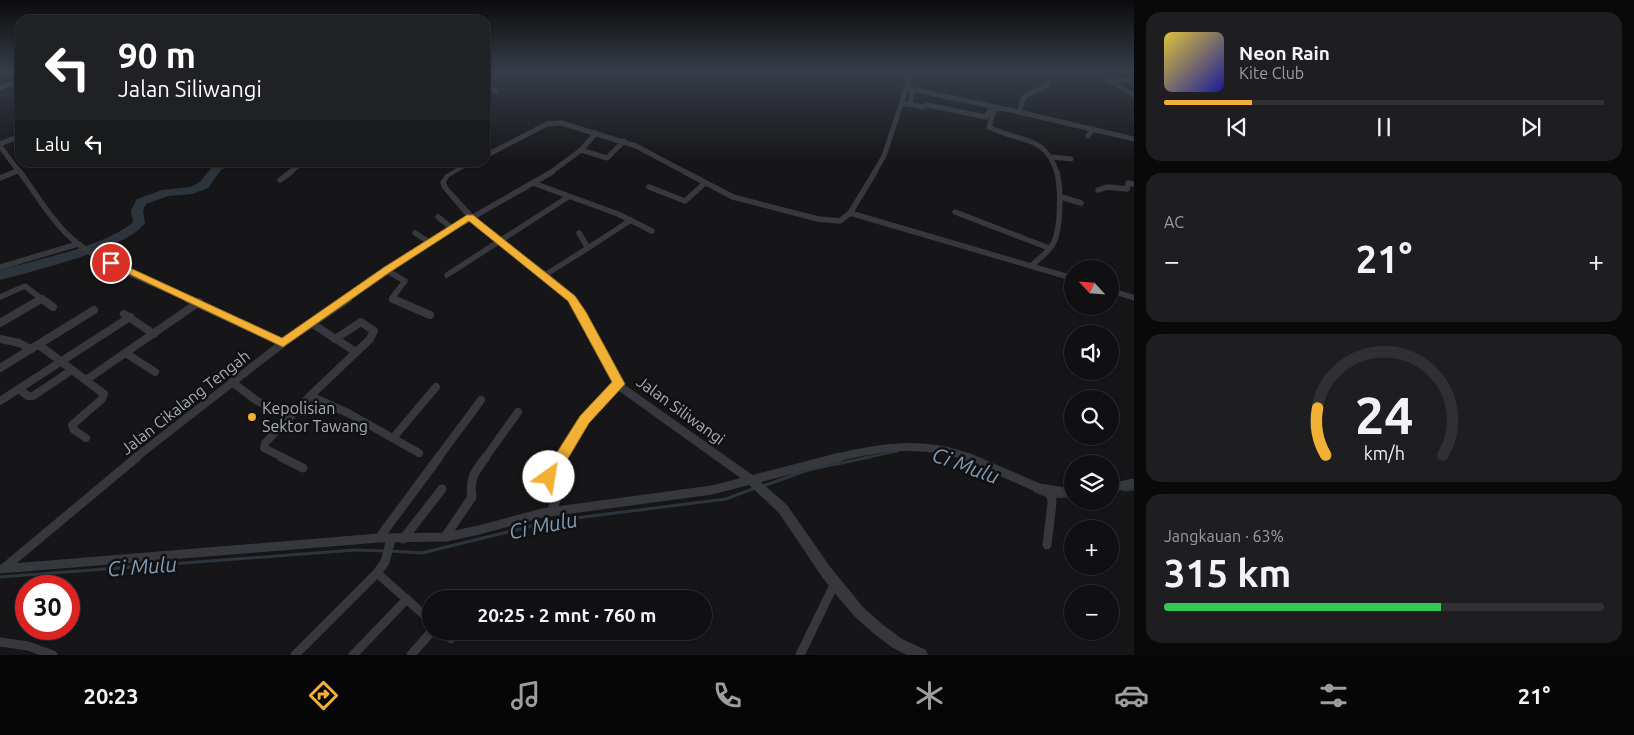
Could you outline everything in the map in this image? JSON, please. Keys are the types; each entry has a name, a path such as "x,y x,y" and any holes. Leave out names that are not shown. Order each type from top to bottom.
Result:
{"street":[{"path":"959,111 960,102"},
{"path":"970,102 1134,139"},
{"path":"1020,102 1020,112"},
{"path":"490,154 549,124 561,124 624,141 739,199 818,219 840,221 850,213 884,156 902,103 987,117 990,109"},
{"path":"1000,108 994,111 989,127 1027,138 1039,144 1052,157 1060,182 1061,197 1055,239 1032,265"},
{"path":"1088,136 1093,129"},
{"name":"Jalan Cikalang Tengah","path":"1,570 134,458 283,343 429,242 562,166 581,150 596,133"},
{"path":"15,138 0,145 15,165"},
{"path":"581,150 606,158 624,141"},
{"path":"1052,157 1072,159"},
{"path":"17,167 66,233 79,245 283,343"},
{"path":"280,180 297,167"},
{"name":"Jalan Siliwangi","path":"463,167 447,176 443,182 447,190 470,217 500,242 546,275 577,305 618,384 652,411 751,480 783,509 835,583 867,622 898,644 921,655"},
{"path":"0,178 19,170"},
{"path":"650,187 685,201 706,183"},
{"path":"1098,190 1107,187 1127,189 1128,183 1134,184"},
{"path":"532,184 630,220 652,231"},
{"path":"447,275 568,197"},
{"path":"1061,197 1081,203"},
{"path":"955,212 1049,248"},
{"path":"850,213 1001,259 1032,265 1064,275"},
{"path":"438,217 452,228"},
{"path":"546,275 630,220"},
{"path":"416,233 429,242"},
{"path":"579,233 588,248"},
{"path":"0,267 79,245"},
{"path":"386,270 405,281 393,294 392,298 430,316"},
{"path":"0,297 22,286 53,307"},
{"path":"1119,293 1134,298"},
{"path":"0,323 41,299"},
{"path":"86,380 127,354 199,302"},
{"path":"0,368 94,310"},
{"path":"0,401 127,316 154,334"},
{"path":"311,323 356,352"},
{"path":"303,468 264,448 268,440 310,396 374,335 373,329 358,323 335,339"},
{"path":"0,339 22,344 31,349"},
{"path":"40,345 104,395 72,425 74,430 86,438"},
{"path":"127,354 155,372"},
{"path":"19,389 29,396 33,396 72,370"},
{"path":"232,382 257,401 290,417"},
{"path":"551,511 562,490 560,485 550,480 550,475 589,413 618,384"},
{"path":"393,438 436,387"},
{"path":"310,396 328,403 419,453"},
{"path":"379,538 481,400"},
{"path":"445,537 472,497 470,485 472,476 518,412"},
{"path":"1,570 379,538 391,541 445,537 551,511 693,494 860,452 917,446 945,449 1050,492 1064,493"},
{"path":"1119,486 1134,484"},
{"path":"403,540 442,489"},
{"path":"1047,545 1052,503 1050,492"},
{"path":"295,655 377,573 385,562 391,541"},
{"path":"377,573 422,613"},
{"path":"803,654 835,583"},
{"path":"354,655 407,599"},
{"path":"411,655 424,640"},
{"path":"0,642 28,646 53,655"}],"waterway":[{"path":"0,275 75,253 132,230 139,223 137,210 141,202 166,193 192,190 204,185 220,167"},
{"name":"Ci Mulu","path":"864,458 898,451"},
{"name":"Ci Mulu","path":"763,486 808,470 870,457"},
{"name":"Ci Mulu","path":"390,551 422,553 552,521 726,499 755,488"},
{"name":"Ci Mulu","path":"1124,490 1134,489"},
{"name":"Ci Mulu","path":"1035,491 1048,496"},
{"name":"Ci Mulu","path":"1054,497 1064,496"},
{"name":"Ci Mulu","path":"0,577 355,550 385,551"}],"place":[{"name":"Kepolisian Sektor Tawang","path":"252,417"}],"route":[{"path":"111,263 199,302 283,343 386,270 470,217 478,225 546,275 572,298 618,384 589,413 549,477"}]}
